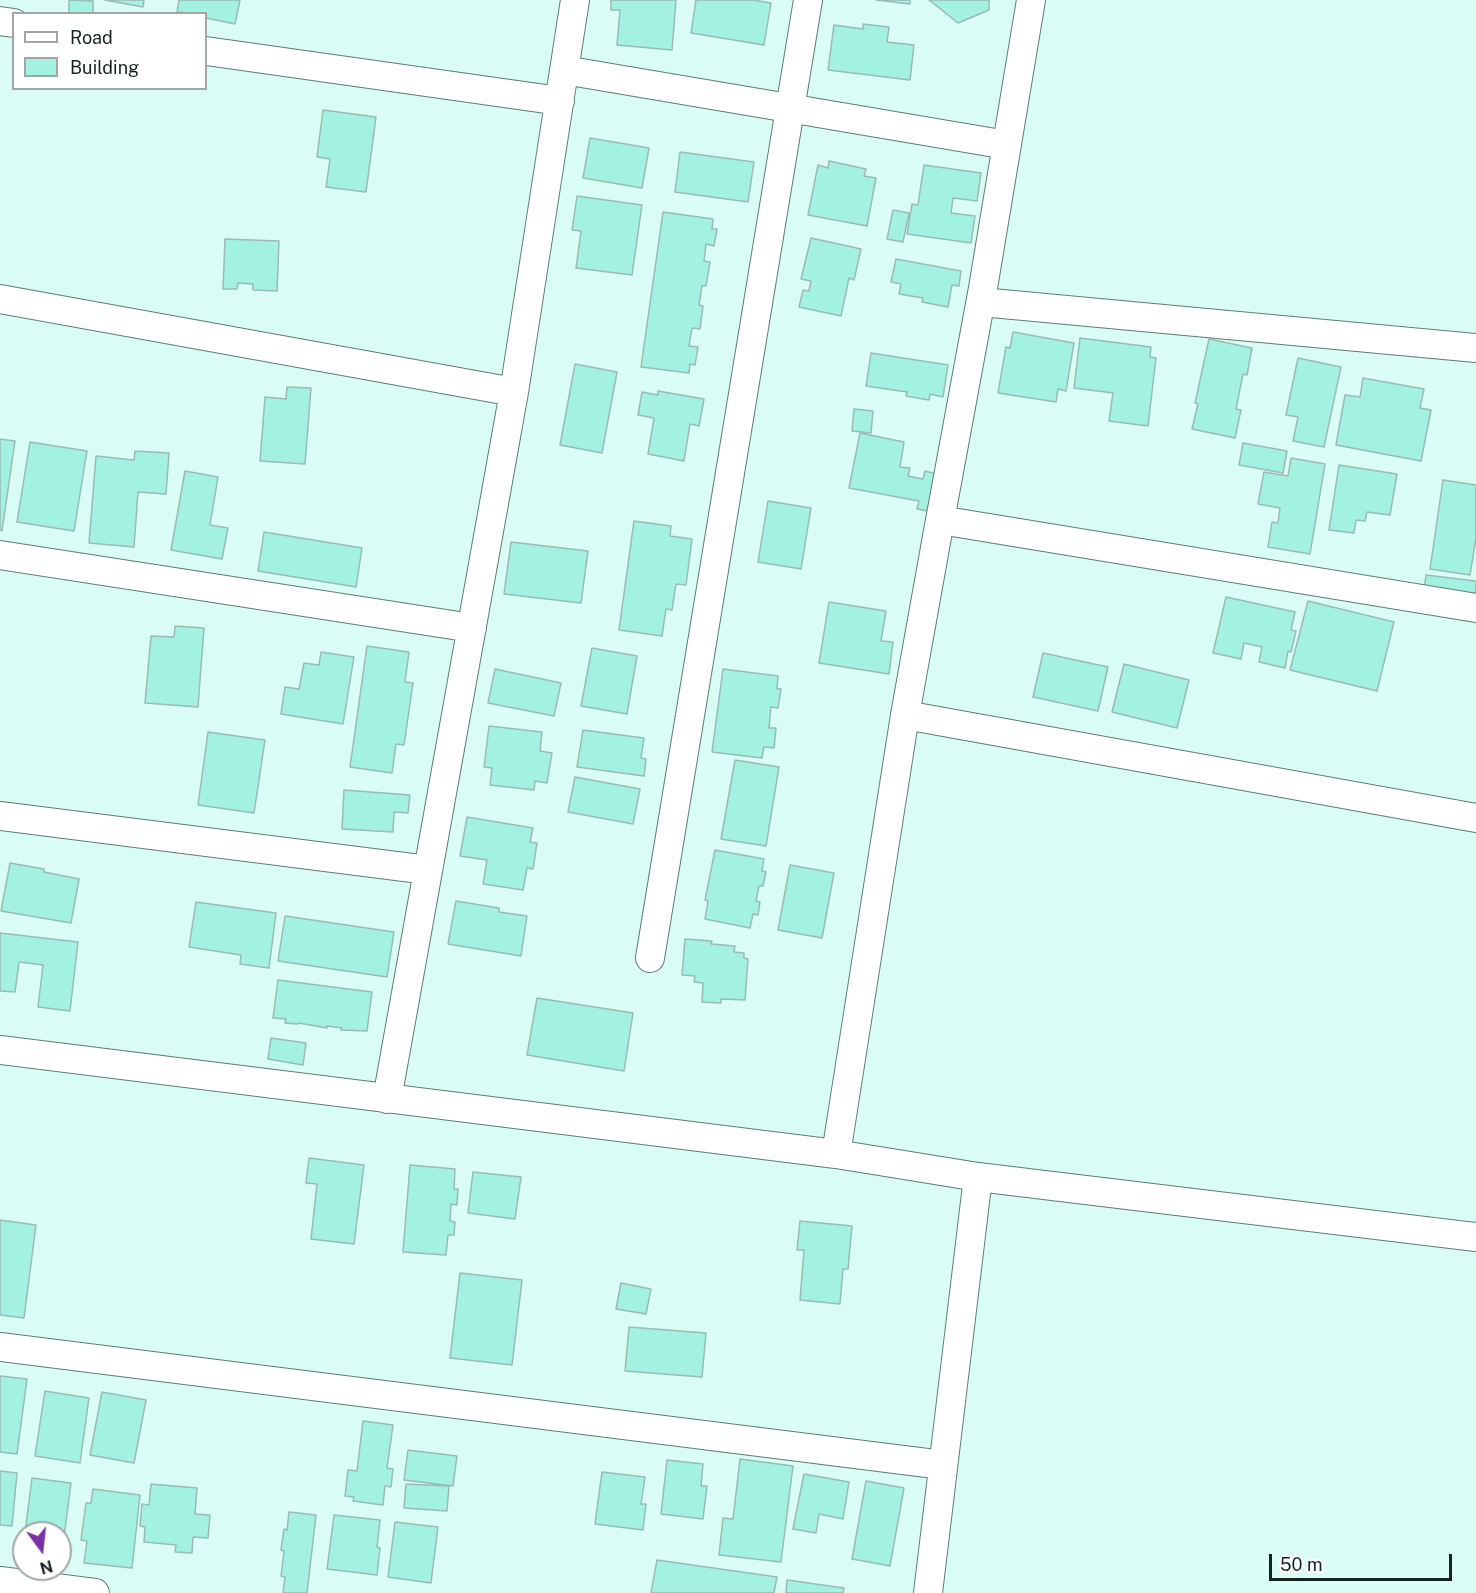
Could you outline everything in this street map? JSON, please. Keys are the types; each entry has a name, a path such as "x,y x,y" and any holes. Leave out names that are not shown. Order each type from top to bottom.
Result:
{"street":[{"path":"387,1099 514,392 575,0"},
{"path":"650,958 788,108 808,0"},
{"path":"836,1154 905,715 982,295 1031,0"},
{"path":"207,51 560,101"},
{"path":"564,70 1007,145"},
{"path":"982,295 1476,341"},
{"path":"982,295 1476,348"},
{"path":"0,299 514,392"},
{"path":"940,520 1476,608"},
{"path":"0,555 472,628"},
{"path":"905,715 1476,818"},
{"path":"0,816 428,870"},
{"path":"0,1050 836,1154 978,1177 1476,1237"},
{"path":"928,1593 978,1177"},
{"path":"0,1347 943,1465"},
{"path":"0,1581 95,1593"}],"building":[{"path":"69,0 93,1 93,12 69,12"},
{"path":"105,0 144,0 143,7"},
{"path":"179,0 240,0 235,24 207,18 207,12 177,12"},
{"path":"611,0 676,0 672,50 617,45 620,10 611,10"},
{"path":"696,0 753,0 771,3 764,45 691,33"},
{"path":"876,0 910,0 910,4"},
{"path":"929,0 989,0 989,10 958,23"},
{"path":"863,24 889,27 887,42 914,45 910,80 828,70 834,25 863,29"},
{"path":"323,110 376,117 366,192 326,187 330,159 317,157"},
{"path":"590,138 649,148 642,188 583,178"},
{"path":"680,152 754,162 748,202 675,192"},
{"path":"829,161 866,169 864,176 876,178 867,226 808,215 818,165 828,168"},
{"path":"924,165 981,173 977,201 953,198 951,213 975,216 971,243 907,234 912,204 918,205"},
{"path":"577,196 642,205 632,275 576,268 581,231 572,230"},
{"path":"893,210 909,213 903,242 887,239"},
{"path":"663,212 713,219 712,229 717,229 714,246 706,244 704,261 710,262 706,286 702,286 699,305 703,306 700,329 692,328 689,346 698,347 695,365 690,364 689,373 641,367"},
{"path":"811,238 861,249 854,280 849,278 841,316 799,307 803,290 809,291 811,281 801,279"},
{"path":"225,239 279,241 277,291 253,290 253,284 238,283 237,289 223,289"},
{"path":"896,259 961,271 959,286 952,285 948,307 922,302 923,298 899,294 901,284 891,282"},
{"path":"1013,332 1074,343 1066,391 1058,389 1056,402 998,393 1006,347 1010,348"},
{"path":"1080,338 1151,347 1150,357 1156,358 1148,426 1109,421 1113,393 1074,388"},
{"path":"1209,339 1252,348 1247,375 1243,374 1236,409 1241,410 1235,438 1192,429 1198,404 1195,403"},
{"path":"871,353 948,365 943,397 930,394 929,400 906,396 907,392 866,386"},
{"path":"1298,358 1341,367 1324,447 1293,441 1298,417 1286,415"},
{"path":"575,364 617,372 602,453 560,445"},
{"path":"1363,378 1424,389 1420,408 1431,410 1421,461 1336,445 1345,395 1360,397"},
{"path":"287,387 311,388 305,464 260,461 265,397 286,399"},
{"path":"658,391 704,399 699,426 690,424 684,461 648,454 654,418 638,415 642,392 658,395"},
{"path":"854,409 873,411 871,433 852,431"},
{"path":"860,433 904,442 900,467 910,468 908,476 923,479 925,471 941,475 934,512 917,509 919,501 849,488"},
{"path":"0,439 15,441 2,531 0,530"},
{"path":"30,442 87,451 74,531 17,522"},
{"path":"1243,443 1287,451 1283,473 1239,465"},
{"path":"135,451 169,453 166,494 138,492 134,547 89,543 96,456 134,460"},
{"path":"1291,458 1325,464 1310,554 1268,547 1272,522 1278,523 1280,508 1258,504 1264,472 1288,476"},
{"path":"1339,465 1397,474 1390,515 1367,512 1365,521 1356,520 1354,533 1329,530"},
{"path":"185,471 218,477 210,525 228,528 222,559 171,550"},
{"path":"1443,480 1476,485 1476,538 1470,575 1430,569"},
{"path":"768,501 811,508 801,569 758,562"},
{"path":"634,521 671,526 670,536 692,539 686,585 676,584 672,610 666,609 662,636 619,630"},
{"path":"264,532 362,548 356,587 258,571"},
{"path":"511,542 588,551 581,603 504,594"},
{"path":"1426,575 1476,581 1476,596 1424,590"},
{"path":"1226,597 1295,612 1291,630 1296,631 1291,652 1288,651 1285,668 1259,662 1262,647 1244,643 1241,659 1213,653"},
{"path":"1308,601 1394,622 1377,691 1290,670"},
{"path":"829,602 886,611 881,641 893,642 889,674 819,663"},
{"path":"175,626 204,628 198,707 145,703 151,636 174,637"},
{"path":"367,646 409,652 405,682 413,683 404,745 396,744 392,773 350,767"},
{"path":"592,648 637,656 627,714 581,706"},
{"path":"321,652 354,657 343,724 281,714 285,687 299,689 304,663 319,665"},
{"path":"1043,653 1108,667 1098,711 1033,697"},
{"path":"1124,664 1189,680 1177,728 1112,712"},
{"path":"495,669 561,683 554,716 488,703"},
{"path":"723,669 778,676 777,689 781,689 778,708 771,707 769,728 776,728 774,748 764,747 762,758 712,752"},
{"path":"489,726 542,732 540,751 552,753 547,783 535,781 534,790 490,785 492,768 484,767"},
{"path":"583,730 644,738 641,758 646,759 644,776 577,767"},
{"path":"208,732 265,740 254,813 198,805"},
{"path":"735,760 779,767 766,846 721,839"},
{"path":"575,777 640,789 633,824 568,812"},
{"path":"344,790 410,795 408,813 394,812 393,832 342,829"},
{"path":"467,817 533,828 530,842 537,843 533,869 527,868 523,890 483,884 487,860 460,856"},
{"path":"715,850 764,859 762,871 766,872 763,886 759,886 756,901 760,902 758,915 753,914 750,928 705,919 708,901 705,900"},
{"path":"10,863 44,869 44,872 79,879 71,923 1,911"},
{"path":"790,865 834,873 822,938 778,930"},
{"path":"456,901 499,908 499,912 527,916 521,956 448,944"},
{"path":"196,902 276,913 269,968 240,964 241,955 189,947"},
{"path":"285,916 394,932 387,977 278,961"},
{"path":"0,933 78,942 70,1011 38,1007 43,965 19,962 15,992 0,991"},
{"path":"685,939 735,946 734,952 744,953 744,958 748,959 745,1000 721,999 721,1003 702,1002 703,983 694,982 695,976 682,975"},
{"path":"278,980 372,992 367,1031 285,1023 286,1019 273,1018"},
{"path":"537,998 633,1013 624,1071 527,1055"},
{"path":"271,1038 306,1043 303,1065 268,1059"},
{"path":"309,1158 364,1165 354,1244 311,1239 317,1184 306,1183"},
{"path":"410,1165 455,1169 454,1189 458,1189 457,1205 451,1204 450,1221 455,1222 454,1235 448,1235 446,1255 403,1252"},
{"path":"473,1172 521,1177 515,1219 468,1213"},
{"path":"0,1220 36,1225 24,1318 0,1315"},
{"path":"800,1221 852,1226 848,1269 843,1269 840,1304 800,1300 804,1250 797,1250"},
{"path":"460,1273 522,1280 512,1365 450,1358"},
{"path":"621,1283 651,1289 646,1314 616,1309"},
{"path":"629,1327 706,1333 702,1377 625,1371"},
{"path":"0,1376 27,1379 17,1454 0,1452"},
{"path":"45,1391 89,1398 80,1463 35,1456"},
{"path":"102,1392 146,1400 134,1463 90,1455"},
{"path":"363,1421 393,1425 387,1468 393,1469 391,1487 385,1486 383,1505 353,1501 354,1497 345,1496 348,1470 357,1471"},
{"path":"408,1450 457,1456 453,1486 404,1480"},
{"path":"740,1459 793,1466 781,1562 719,1555 723,1518 733,1519"},
{"path":"667,1460 703,1464 701,1486 707,1486 703,1519 661,1514"},
{"path":"0,1471 17,1473 12,1526 0,1525"},
{"path":"602,1472 645,1477 641,1504 646,1504 643,1530 595,1524"},
{"path":"804,1474 849,1482 843,1519 819,1514 816,1533 793,1529"},
{"path":"32,1478 71,1483 66,1521 27,1521"},
{"path":"866,1481 904,1488 890,1566 852,1559"},
{"path":"151,1484 197,1488 195,1514 210,1515 208,1538 193,1537 192,1553 175,1552 176,1545 144,1542 145,1527 140,1526 142,1504 149,1505"},
{"path":"406,1484 449,1486 447,1511 404,1508"},
{"path":"93,1489 140,1495 132,1568 84,1563 87,1541 81,1540 86,1503 91,1503"},
{"path":"289,1512 316,1515 307,1593 283,1593 285,1577 281,1576 284,1551 281,1550"},
{"path":"334,1515 380,1520 377,1575 327,1569"},
{"path":"395,1522 438,1527 431,1583 388,1577"},
{"path":"657,1560 777,1577 774,1593 651,1593"},
{"path":"787,1580 844,1588 843,1593 786,1593"}]}
